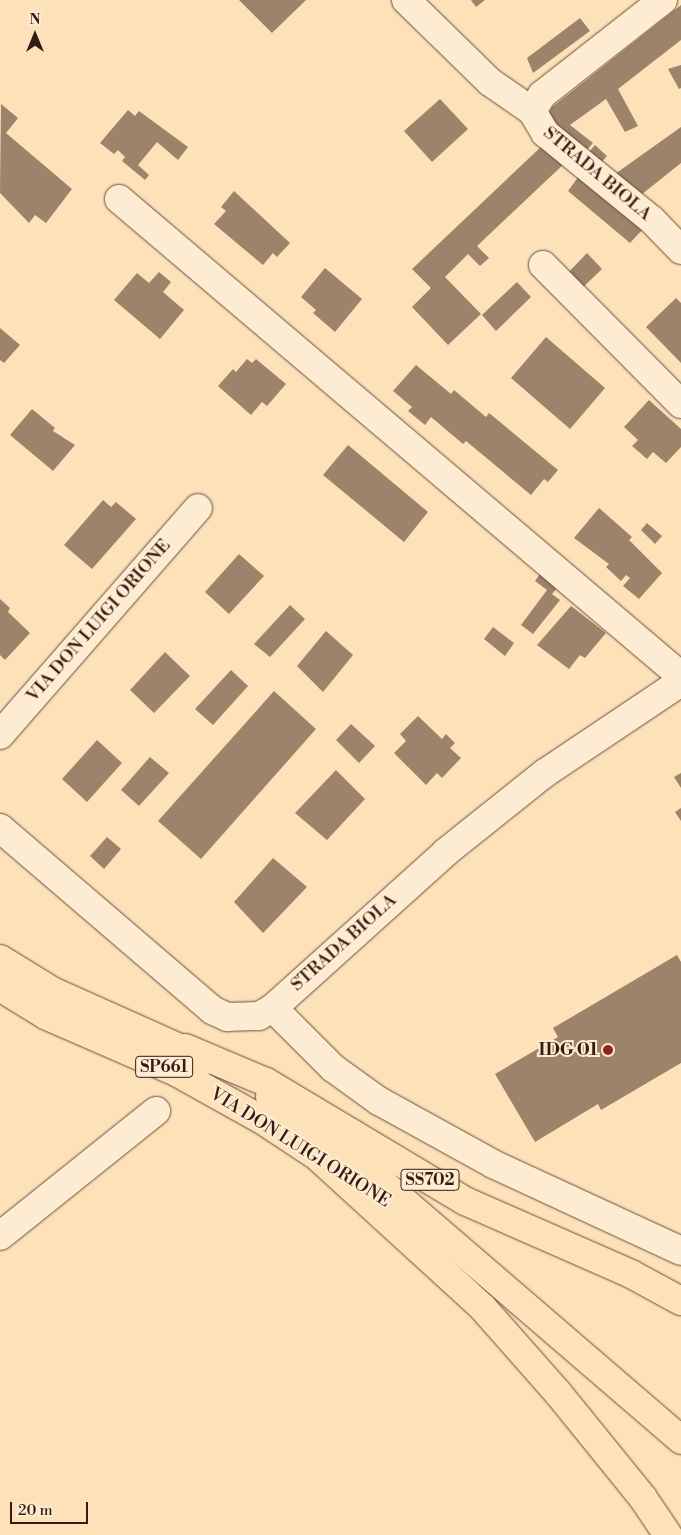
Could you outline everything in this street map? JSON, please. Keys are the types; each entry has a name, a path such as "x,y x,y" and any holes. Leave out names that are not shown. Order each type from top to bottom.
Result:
{"main road":[{"name":"VIA DON LUIGI ORIONE","path":"0,959 52,991 185,1048 265,1093 343,1149 681,1440"},
{"name":"VIA DON LUIGI ORIONE","path":"0,987 48,1016 178,1073 264,1121 460,1251"},
{"name":"SS702","path":"185,1048 266,1082 465,1201 631,1274 681,1301"},
{"path":"320,1159 483,1308 564,1401 643,1498 668,1535"}],"street":[{"path":"406,0 490,82 532,111"},
{"name":"STRADA BIOLA","path":"663,0 542,95 532,111 545,132 651,219 681,250"},
{"path":"119,199 681,676"},
{"path":"543,265 681,404"},
{"name":"VIA DON LUIGI ORIONE","path":"0,735 198,508"},
{"name":"STRADA BIOLA","path":"3,829 212,1010 227,1017 243,1019 274,1008 446,852 545,772 681,682"},
{"path":"274,1008 333,1068 379,1101 493,1164 681,1251"},
{"path":"0,1236 156,1111"}],"building":[{"path":"239,0 306,0 272,33"},
{"path":"471,0 485,0 476,7"},
{"path":"681,5 681,40 618,89 638,126 625,132 606,99 570,125 593,143 582,155 563,139 549,115 551,108"},
{"path":"580,18 590,31 533,73 527,58"},
{"path":"681,65 681,88 679,89 668,69"},
{"path":"440,99 468,129 432,162 404,131"},
{"path":"1,104 18,118 6,133 72,189 46,223 35,215 29,223 0,193"},
{"path":"128,110 135,116 139,111 188,147 178,160 157,142 138,165 149,175 145,180 122,161 125,157 118,150 114,154 100,143"},
{"path":"681,127 681,163 641,195 615,174"},
{"path":"544,144 566,162 477,246 489,258 480,266 468,254 445,277 481,314 448,345 412,307 431,288 412,269"},
{"path":"595,145 607,156 597,167 585,157"},
{"path":"579,176 644,228 630,243 568,191"},
{"path":"234,191 290,243 277,257 273,253 263,265 214,224 226,211 221,207"},
{"path":"587,253 602,269 580,290 566,275"},
{"path":"325,268 362,299 335,332 313,313 316,310 301,297"},
{"path":"159,272 171,282 163,292 184,310 160,339 114,300 137,273 149,283"},
{"path":"517,282 531,297 496,331 482,315"},
{"path":"676,298 681,303 681,363 646,327"},
{"path":"0,328 20,345 4,363 0,360"},
{"path":"546,337 605,388 570,429 511,378"},
{"path":"247,359 252,363 256,359 286,384 267,406 262,402 251,415 218,386 233,369 236,372"},
{"path":"416,365 451,394 454,390 486,417 489,413 558,470 548,482 544,479 531,495 466,441 463,444 431,417 425,425 408,411 412,407 393,391"},
{"path":"649,400 681,429 681,447 666,463 653,452 647,459 632,446 638,440 624,427"},
{"path":"32,409 55,428 53,431 75,445 53,471 10,435"},
{"path":"348,445 428,512 404,542 323,475"},
{"path":"103,500 111,507 116,502 136,519 92,569 64,545"},
{"path":"599,508 632,537 629,540 662,573 639,599 623,586 630,578 626,575 621,581 606,567 609,564 574,538"},
{"path":"647,523 662,536 655,544 641,530"},
{"path":"239,554 264,576 229,614 205,592"},
{"path":"542,571 560,585 552,594 560,600 533,634 521,625 547,590 535,581"},
{"path":"0,599 10,608 8,612 30,633 5,660 0,655"},
{"path":"290,605 305,619 270,657 254,644"},
{"path":"571,606 606,633 585,658 580,655 569,669 537,645"},
{"path":"493,627 514,643 505,656 484,639"},
{"path":"326,631 353,655 323,692 297,666"},
{"path":"165,652 190,676 154,713 130,690"},
{"path":"231,670 248,686 213,725 195,709"},
{"path":"274,691 316,729 201,859 158,821"},
{"path":"418,716 442,739 446,734 455,743 450,748 461,758 442,778 437,773 426,785 394,753 406,741 400,734"},
{"path":"351,724 375,746 359,763 336,740"},
{"path":"97,740 122,763 87,802 62,779"},
{"path":"150,757 169,773 139,806 121,790"},
{"path":"336,770 365,799 327,840 295,813"},
{"path":"681,773 681,788 674,777"},
{"path":"681,808 681,821 675,812"},
{"path":"107,837 121,849 104,869 90,856"},
{"path":"273,858 307,887 263,933 234,902"},
{"name":"IDG 01","path":"677,955 681,962 681,1063 601,1110 598,1104 535,1142 495,1074 558,1037 553,1028"}],"place":[{"name":"IDG 01","path":"608,1050"}]}
